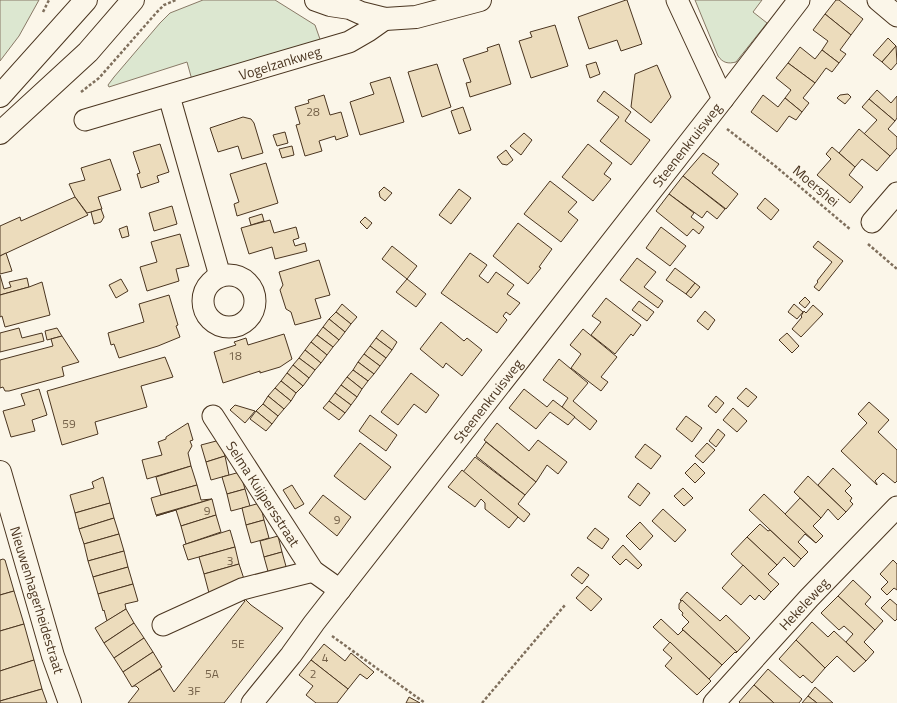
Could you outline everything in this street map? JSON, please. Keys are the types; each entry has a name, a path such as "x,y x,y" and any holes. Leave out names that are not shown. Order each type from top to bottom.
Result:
{"main road":[{"path":"0,96 86,0"},
{"path":"0,133 88,52 133,0"},
{"path":"316,0 330,5 347,4 361,12 385,19 416,17 480,0"},
{"name":"Nieuwenhagerheidestraat","path":"0,472 53,656 70,703"}],"street":[{"name":"Steenenkruisweg","path":"676,0 723,99"},
{"name":"Steenenkruisweg","path":"252,703 291,655 314,623 799,0"},
{"path":"878,0 897,16"},
{"name":"Vogelzankweg","path":"85,120 349,42 368,32 385,19"},
{"path":"169,96 220,276"},
{"path":"872,222 897,193"},
{"name":"Selma Kuijpersstraat","path":"213,416 313,572 340,590"},
{"name":"Hekeleweg","path":"714,703 809,598 897,508"},
{"path":"163,625 242,589 313,572"}],"path":[{"name":"Moershei","path":"722,125 774,165 852,231"},
{"path":"864,241 897,269"},
{"path":"482,703 565,605"},
{"path":"314,623 425,703"}],"green space":[{"path":"0,0 39,0 19,36 0,61"},
{"path":"203,0 275,0 315,25 321,42 192,80 187,62 109,87 108,85 114,77 170,13"},
{"path":"695,0 762,0 753,12 767,23 736,62 726,62 718,56"}],"building":[{"path":"626,0 642,44 621,51 617,40 589,49 578,17"},
{"path":"836,0 839,0 863,19 851,35 825,14"},
{"path":"825,14 851,35 840,50 846,54 839,63 822,50 828,41 813,30"},
{"path":"555,25 568,66 531,78 519,41 532,37 530,32"},
{"path":"888,38 896,46 882,62 873,55"},
{"path":"499,44 511,84 470,97 466,83 471,82 463,59 488,51 487,48"},
{"path":"896,46 897,63 891,70 882,62"},
{"path":"800,47 815,59 822,50 839,63 832,72 826,68 815,83 788,63"},
{"path":"596,62 600,74 590,78 586,65"},
{"path":"788,63 815,83 803,98 809,103 802,112 785,98 791,90 776,78"},
{"path":"437,64 451,107 422,117 408,72"},
{"path":"657,65 671,97 651,123 631,107 635,74"},
{"path":"390,77 404,122 360,135 350,102 374,94 370,83"},
{"path":"877,90 891,103 897,96 897,118 895,121 869,99"},
{"path":"604,91 631,112 625,121 650,140 631,165 600,141 619,117 597,101"},
{"path":"848,94 851,97 845,104 837,98 840,95"},
{"path":"324,95 330,115 341,112 348,136 336,140 335,136 319,141 322,151 305,156 296,125 300,124 295,107 309,103 308,100"},
{"path":"763,95 778,107 785,98 802,112 796,120 789,116 777,132 751,112"},
{"path":"869,99 895,121 888,129 897,137 897,148 890,156 864,134 877,120 862,107"},
{"path":"463,107 471,130 459,134 451,111"},
{"path":"243,117 251,119 254,123 263,153 242,159 238,146 218,152 210,128"},
{"path":"859,129 890,156 877,171 862,159 855,167 839,153"},
{"path":"285,132 288,143 277,146 273,135"},
{"path":"524,133 532,140 521,155 510,146"},
{"path":"160,144 169,172 157,176 159,182 141,188 137,174 140,173 133,152"},
{"path":"588,144 612,163 604,174 611,179 593,201 562,177"},
{"path":"292,146 294,155 282,158 279,149"},
{"path":"832,147 855,167 849,175 863,187 850,203 817,175 831,159 826,154"},
{"path":"506,150 513,160 507,165 502,164 497,157"},
{"path":"703,153 719,164 712,173 738,194 726,209 683,176"},
{"path":"110,159 121,190 98,197 102,209 87,213 75,197 69,184 85,180 81,168"},
{"path":"266,163 278,203 237,216 234,204 239,202 230,174"},
{"path":"683,176 725,209 717,219 707,211 702,218 669,194"},
{"path":"550,181 577,202 568,212 578,220 561,242 524,214"},
{"path":"384,187 392,193 385,201 380,197 379,192"},
{"path":"459,189 471,198 451,224 439,215"},
{"path":"669,194 694,213 691,217 704,227 699,234 693,229 687,236 656,211"},
{"path":"75,197 88,215 0,256 0,226 20,217 21,221"},
{"path":"765,198 779,210 771,220 757,208"},
{"path":"172,206 177,224 154,231 149,213"},
{"path":"101,209 104,217 101,222 94,224 91,212"},
{"path":"262,214 264,221 251,225 249,218"},
{"path":"365,217 372,223 367,229 360,222"},
{"path":"270,220 274,233 296,227 299,238 293,240 295,246 305,243 307,251 275,259 272,247 249,254 241,228"},
{"path":"518,223 552,249 539,267 541,268 528,284 493,256"},
{"path":"127,226 129,236 122,238 119,229"},
{"path":"661,227 686,246 670,266 646,248"},
{"path":"180,234 189,266 176,269 179,281 147,291 140,267 157,262 151,242"},
{"path":"818,241 843,261 819,291 814,287 832,262 813,247"},
{"path":"392,246 417,266 407,279 382,259"},
{"path":"6,253 12,271 0,274 0,256"},
{"path":"470,253 487,265 479,276 488,283 496,272 514,285 507,294 520,303 510,315 506,312 503,316 507,320 497,333 441,293"},
{"path":"637,258 656,272 644,287 663,301 658,308 620,280"},
{"path":"319,260 330,295 315,299 321,318 295,325 291,312 286,309 280,290 283,285 279,272"},
{"path":"675,268 695,283 686,294 666,280"},
{"path":"0,275 4,289 11,287 9,282 27,278 29,287 0,295"},
{"path":"121,279 128,291 116,298 109,285"},
{"path":"407,279 426,294 416,307 396,292"},
{"path":"42,282 50,315 5,327 2,316 0,317 0,295"},
{"path":"695,283 700,287 691,298 686,294"},
{"path":"169,295 180,337 158,346 119,358 114,344 111,345 108,333 144,322 139,304"},
{"path":"805,297 810,302 805,308 799,303"},
{"path":"606,298 641,325 633,336 631,334 615,354 591,335 601,322 592,316"},
{"path":"639,301 654,312 647,321 632,310"},
{"path":"342,304 357,317 351,324 336,312"},
{"path":"794,304 803,312 797,319 788,312"},
{"path":"813,305 823,314 801,337 792,329 802,317 801,316 804,311 806,313"},
{"path":"705,311 715,320 708,330 697,321"},
{"path":"336,312 351,324 345,332 329,319"},
{"path":"329,319 345,332 339,340 323,327"},
{"path":"441,322 464,341 467,338 482,350 462,376 446,363 443,368 420,349"},
{"path":"323,327 339,340 333,347 317,335"},
{"path":"19,328 22,338 42,333 44,341 0,352 0,333"},
{"path":"57,328 62,336 47,340 45,331"},
{"path":"583,329 617,357 601,377 608,382 601,391 571,368 581,354 570,345"},
{"path":"382,330 397,342 392,350 376,338"},
{"path":"787,333 799,346 792,353 779,340"},
{"path":"284,334 292,359 280,367 260,373 260,371 223,383 214,352 236,345 234,342 246,338 248,345"},
{"path":"317,335 333,347 327,355 311,342"},
{"path":"62,336 79,362 62,367 64,376 9,391 5,391 3,387 0,388 0,360 53,346 51,339"},
{"path":"376,338 392,350 386,358 370,346"},
{"path":"311,342 327,355 321,363 305,350"},
{"path":"370,346 386,358 380,366 364,354"},
{"path":"305,350 321,363 315,370 299,358"},
{"path":"364,354 380,366 374,374 358,362"},
{"path":"165,357 173,377 141,386 147,407 95,422 98,434 62,445 47,391"},
{"path":"299,358 315,370 309,378 293,365"},
{"path":"559,359 588,383 573,401 597,421 590,430 562,407 568,398 543,380"},
{"path":"358,362 374,374 368,381 353,370"},
{"path":"293,365 309,378 303,386 287,373"},
{"path":"353,370 368,381 362,389 347,377"},
{"path":"287,373 303,386 296,393 281,381"},
{"path":"411,373 439,395 426,413 414,404 398,425 381,412"},
{"path":"347,377 362,389 357,397 341,385"},
{"path":"281,381 296,393 291,401 275,388"},
{"path":"341,385 357,397 351,405 335,393"},
{"path":"275,388 291,401 284,409 268,396"},
{"path":"746,388 757,397 748,407 737,398"},
{"path":"39,389 47,415 32,420 35,431 11,437 3,411 25,405 21,394"},
{"path":"524,389 547,407 553,400 575,417 568,425 550,412 536,429 509,408"},
{"path":"335,393 351,405 345,413 329,401"},
{"path":"268,396 284,409 278,416 263,404"},
{"path":"716,396 724,403 716,413 708,406"},
{"path":"329,401 345,413 339,420 323,408"},
{"path":"869,402 889,420 878,432 897,450 897,481 895,483 883,473 875,481 877,485 841,451 867,423 858,414"},
{"path":"263,404 278,416 272,424 256,411"},
{"path":"235,405 255,411 245,423 230,410"},
{"path":"733,408 747,421 737,432 723,420"},
{"path":"256,411 272,424 266,431 250,419"},
{"path":"370,415 397,435 386,451 359,431"},
{"path":"686,416 702,428 692,442 676,429"},
{"path":"188,423 193,440 190,441 192,446 188,453 191,466 147,479 142,460 162,455 158,442 166,439 166,437"},
{"path":"497,423 529,451 538,440 567,462 558,474 547,465 536,482 484,440"},
{"path":"718,429 725,435 716,447 709,441"},
{"path":"220,440 225,456 206,462 201,445"},
{"path":"486,442 536,482 525,495 476,456"},
{"path":"360,443 391,467 365,500 334,476"},
{"path":"707,443 715,450 703,463 695,456"},
{"path":"645,444 661,456 651,469 635,457"},
{"path":"225,456 229,475 211,480 206,462"},
{"path":"475,457 525,495 518,504 530,514 524,522 463,472"},
{"path":"695,463 705,473 695,483 685,473"},
{"path":"191,466 197,485 161,495 156,477"},
{"path":"833,468 851,485 845,491 852,498 850,501 853,504 846,512 818,485"},
{"path":"462,470 518,517 509,528 485,509 485,503 481,499 475,507 448,487"},
{"path":"240,472 245,489 227,494 222,477"},
{"path":"808,476 846,512 838,520 828,509 821,518 794,492"},
{"path":"103,477 110,503 75,513 70,495 94,488 92,482"},
{"path":"638,483 650,493 640,506 628,497"},
{"path":"197,485 201,500 212,499 156,515 151,498"},
{"path":"292,485 304,504 295,509 283,490"},
{"path":"683,488 693,498 684,506 674,496"},
{"path":"245,489 250,506 231,511 227,494"},
{"path":"764,494 816,543 805,534 798,542 808,552 801,559 749,510"},
{"path":"323,495 351,517 337,536 309,513"},
{"path":"800,498 821,518 813,526 823,536 816,543 785,514"},
{"path":"212,499 216,515 181,526 176,510 156,516"},
{"path":"110,503 114,518 79,529 75,513"},
{"path":"260,503 264,520 246,525 242,508"},
{"path":"663,509 686,530 675,542 652,521"},
{"path":"216,515 221,532 186,544 181,526"},
{"path":"114,518 119,534 84,544 79,529"},
{"path":"264,520 269,538 251,543 246,525"},
{"path":"640,522 653,536 640,550 626,536"},
{"path":"760,524 768,531 770,530 801,559 794,567 784,557 777,565 747,537"},
{"path":"595,528 609,539 602,549 587,538"},
{"path":"230,530 235,547 188,560 183,545"},
{"path":"119,534 124,551 88,561 84,544"},
{"path":"278,536 282,552 264,557 260,541"},
{"path":"747,537 777,565 768,574 779,584 771,592 731,554"},
{"path":"623,545 642,565 638,569 626,559 620,565 612,557"},
{"path":"235,547 239,564 204,574 199,557"},
{"path":"124,551 128,567 93,577 88,561"},
{"path":"282,552 287,570 269,575 264,557"},
{"path":"0,560 5,560 14,591 0,595"},
{"path":"893,560 897,564 897,590 894,588 887,595 881,589 888,582 880,574"},
{"path":"239,564 245,582 209,593 204,574"},
{"path":"743,565 771,592 764,600 759,595 755,600 750,595 741,605 722,588"},
{"path":"128,567 133,584 98,594 93,577"},
{"path":"578,567 589,575 582,584 571,575"},
{"path":"853,580 871,597 865,604 883,621 875,630 838,596"},
{"path":"133,584 138,601 125,604 126,609 107,621 98,594"},
{"path":"587,586 602,599 591,611 576,598"},
{"path":"14,591 24,624 0,631 0,595"},
{"path":"687,592 720,621 726,615 750,638 737,652 680,600"},
{"path":"838,596 875,630 864,642 874,652 866,661 846,642 853,634 844,626 839,630 821,613"},
{"path":"245,599 283,628 224,703 128,703 139,689 136,686 132,686 160,669 174,692 245,601"},
{"path":"890,599 897,605 897,619 895,621 881,608"},
{"path":"682,600 737,652 735,652 722,665 682,629 689,622 682,615 683,613 679,609 679,604"},
{"path":"126,609 134,623 104,643 95,628"},
{"path":"661,619 678,635 683,630 722,665 709,679 653,627"},
{"path":"812,622 828,637 834,631 866,661 854,672 837,656 825,668 796,640"},
{"path":"134,623 144,638 114,658 104,643"},
{"path":"24,624 34,660 0,671 0,631"},
{"path":"144,638 153,652 123,672 114,658"},
{"path":"796,640 825,668 812,683 803,675 800,678 779,659"},
{"path":"670,642 711,681 697,695 665,666 672,658 663,650"},
{"path":"324,644 345,661 351,653 374,672 367,679 360,674 348,689 311,660"},
{"path":"153,652 162,667 132,687 123,672"},
{"path":"34,660 42,689 0,701 0,671"},
{"path":"311,660 348,689 337,703 316,703 306,695 313,686 299,675"},
{"path":"768,669 802,699 799,703 774,703 754,685"},
{"path":"754,685 774,703 740,703 739,702"},
{"path":"815,687 833,703 817,703 808,696"},
{"path":"42,689 47,703 0,703 0,701"},
{"path":"808,696 817,703 802,703"},
{"path":"409,697 420,703 406,703"}]}
